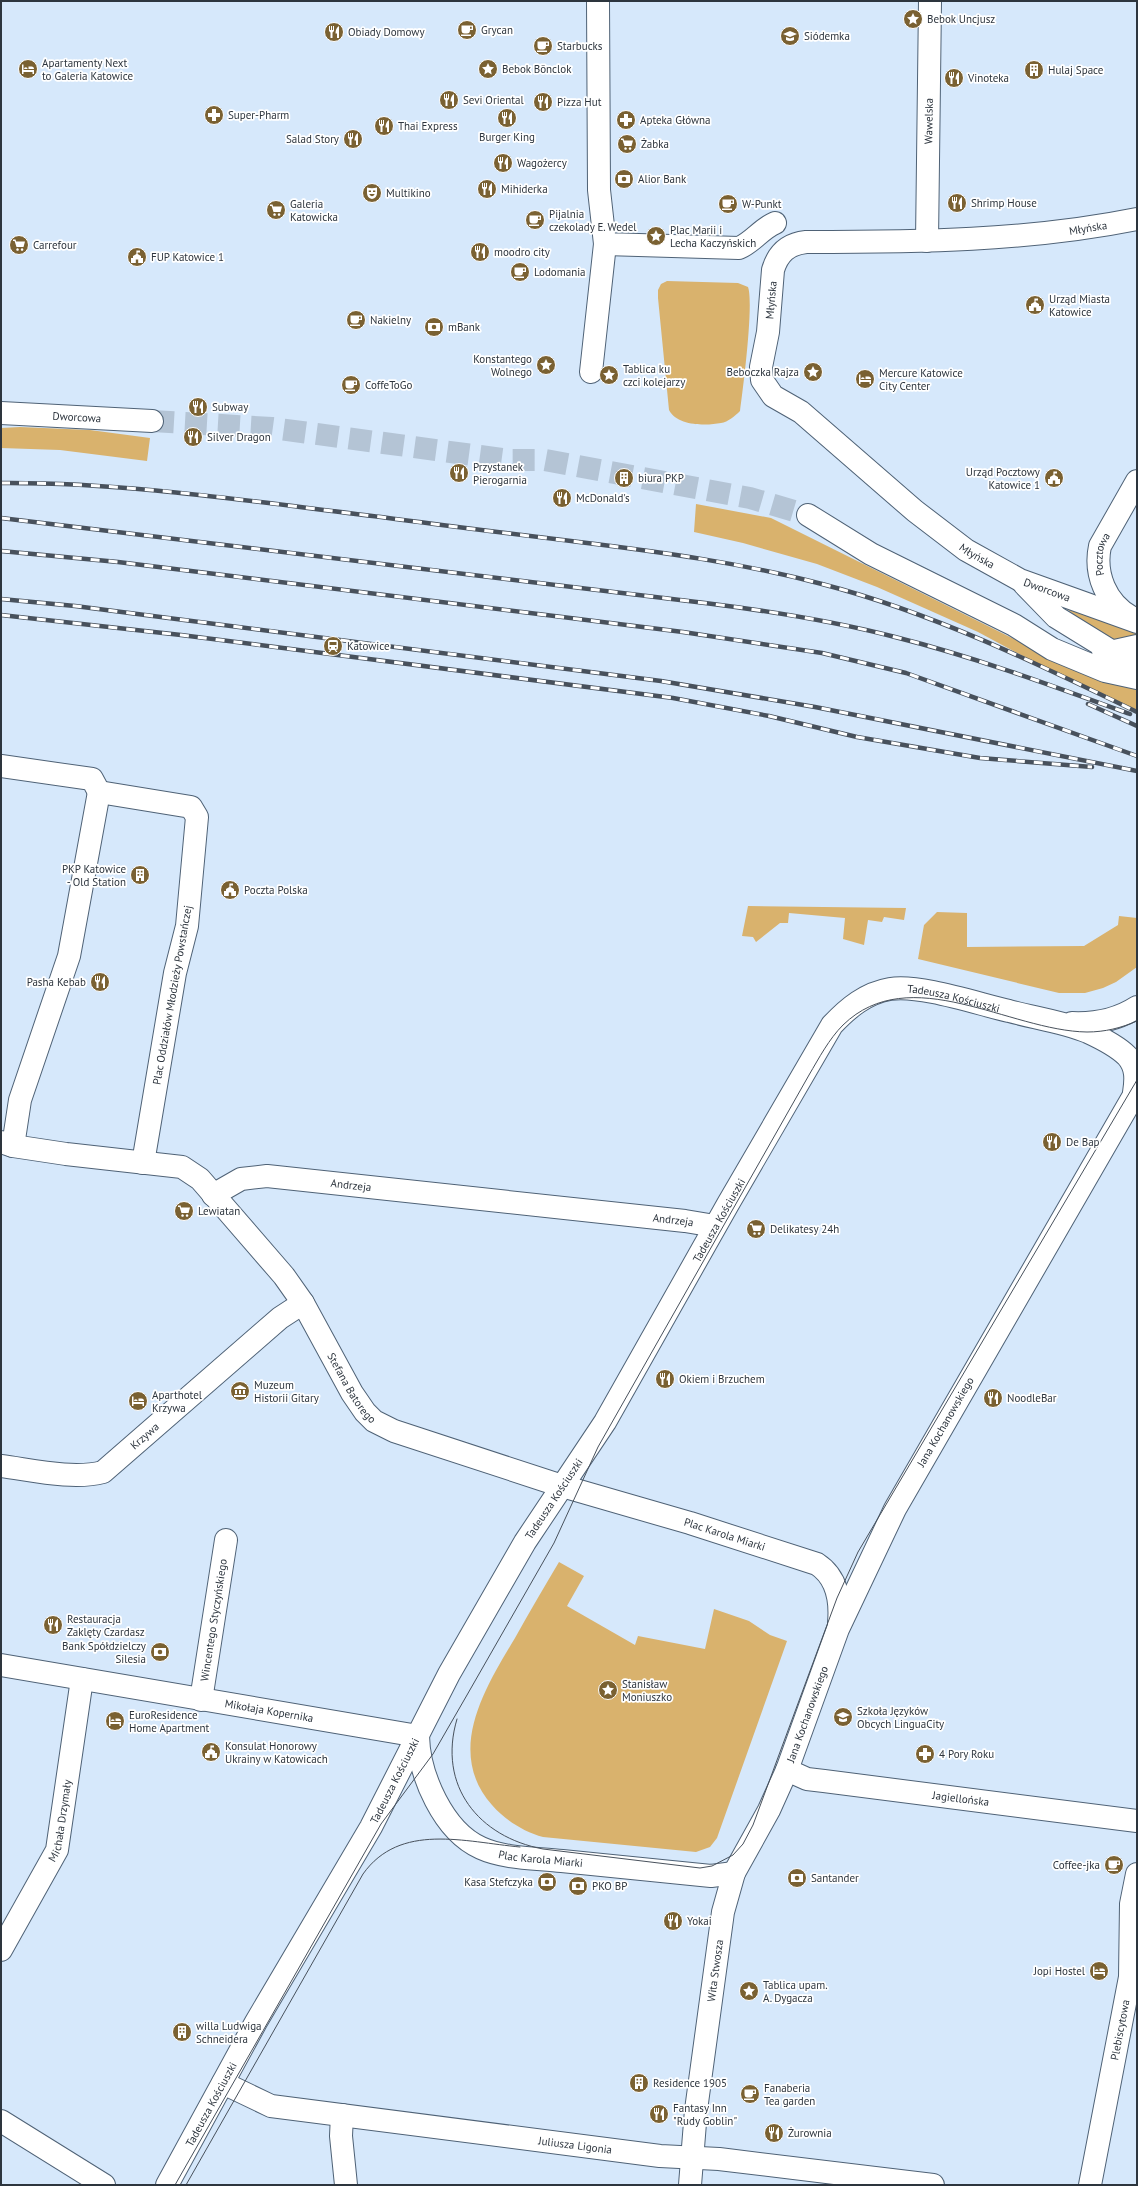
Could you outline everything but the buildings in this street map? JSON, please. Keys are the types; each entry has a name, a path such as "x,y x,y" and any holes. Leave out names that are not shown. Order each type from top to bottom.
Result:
{"street":[{"path":"591,372 605,244 599,190 598,1"},
{"name":"Wawelska","path":"927,241 930,1"},
{"name":"Młyńska","path":"1020,580 954,542 915,511 801,412 773,396 764,385 761,374 768,332 773,270 776,260 782,252 792,245 806,242 927,241 1060,232 1137,219"},
{"path":"605,244 739,248 749,243 766,227 775,223"},
{"name":"Dworcowa","path":"1,414 152,421"},
{"name":"Pocztowa","path":"1137,481 1100,546 1097,557 1106,592 1122,612 1137,622"},
{"name":"Dworcowa","path":"808,515 871,554 1014,625 1052,649 1078,661 1117,674 1137,678"},
{"name":"Dworcowa","path":"1020,580 1137,622"},
{"name":"Dworcowa","path":"1020,580 1056,617 1110,652 1137,667"},
{"name":"Dworcowa","path":"1014,625 1088,649 1110,652 1137,646"},
{"path":"1,766 92,780 99,792 68,956 20,1100 7,1144 182,1167 200,1179 213,1194"},
{"name":"Plac Oddziałów Młodzieży Powstańczej","path":"99,792 192,807 197,817 187,926 175,973 143,1163"},
{"name":"Tadeusza Kościuszki","path":"167,2185 256,2022 371,1827 449,1674 525,1542 605,1422 715,1226 832,1025 845,1012 860,1001 875,993 891,989 907,989 1055,1022 1088,1032 1121,1051 1134,1068 1136,1092"},
{"name":"Tadeusza Kościuszki","path":"1055,1022 1088,1024 1110,1020 1125,1015 1137,1007"},
{"name":"Jana Kochanowskiego","path":"788,1770 838,1629 895,1509 1136,1092"},
{"name":"Andrzeja","path":"213,1194 241,1179 267,1176 685,1221 715,1226"},
{"name":"Stefana Batorego","path":"213,1194 284,1276 303,1303 352,1393 374,1421 394,1431 562,1486"},
{"name":"Krzywa","path":"1,1466 77,1475 91,1475 103,1472 280,1318 303,1303"},
{"name":"Plac Karola Miarki","path":"562,1486 690,1523 817,1564 831,1576 835,1586 839,1618 838,1629"},
{"name":"Wincentego Styczyńskiego","path":"200,1700 226,1540"},
{"name":"Mikołaja Kopernika","path":"1,1665 418,1736"},
{"name":"Michała Drzymały","path":"1,1950 57,1850 82,1679"},
{"name":"Plac Karola Miarki","path":"418,1736 421,1765 427,1782 442,1809 461,1834 481,1848 495,1852 542,1859 711,1876 734,1873"},
{"name":"Jagiellońska","path":"788,1770 795,1775 813,1780 1137,1821"},
{"name":"Wita Stwosza","path":"690,2185 691,2158 723,1912 734,1873 769,1810 788,1770"},
{"name":"Plebiscytowa","path":"1090,2185 1130,1977 1131,1904 1137,1874"},
{"name":"Juliusza Ligonia","path":"223,2083 271,2106 691,2158 719,2159 933,2185"},
{"path":"342,2115 341,2136 346,2185"},
{"path":"1,2121 104,2185"}],"shaded area":[{"path":"667,281 738,283 748,287 750,296 749,328 740,411 734,417 726,421 721,423 692,424 678,419 669,410 658,298 658,290 661,284"},
{"path":"20,427 90,430 150,438 147,461 60,450 1,448 1,428"},
{"path":"696,504 771,518 1062,663 1137,690 1137,710 1049,670 978,632 877,587 817,564 743,543 694,532"},
{"path":"1063,606 1137,634 1137,639 1107,641"},
{"path":"748,906 906,908 904,920 884,917 882,922 868,920 864,945 843,939 845,918 789,913 788,923 780,923 756,942 753,937 742,936"},
{"path":"937,912 967,913 967,947 1084,946 1118,925 1119,916 1137,918 1137,967 1116,982 1103,988 1085,993 1059,993 918,959 924,925"},
{"path":"559,1562 584,1576 567,1606 635,1645 638,1636 705,1649 714,1609 749,1621 770,1635 787,1641 717,1838 710,1847 696,1852 543,1837 522,1829 503,1816 492,1805 478,1785 472,1764 471,1742 475,1720 482,1699 503,1657"}],"tunnel":[{"path":"152,421 272,428 510,460 545,460 750,498 808,515"}],"tram line":[{"path":"175,2185 381,1824 433,1754 467,1695 554,1543 598,1447 809,1075 833,1036 843,1025 870,1007 899,999 929,998 961,1004 1057,1029 1087,1032 1113,1029 1137,1021"},
{"path":"457,1719 452,1743 453,1766 459,1786 468,1805 482,1820 500,1833 520,1843 543,1849 700,1868 712,1866 733,1855 743,1844 753,1825 837,1598 858,1552 1137,1080"},
{"path":"186,2185 363,1874 378,1858 395,1847 414,1841 435,1839 520,1847"}],"railway":[{"path":"1,483 144,489 239,499 640,550 762,570 822,584 904,609 1021,657 1137,712"},
{"path":"1,518 705,603 801,617 872,631 925,645 1014,672 1130,714"},
{"path":"1,551 118,562 683,632 822,653 906,673 1137,756"},
{"path":"1,599 75,606 661,681 815,707 1137,771"},
{"path":"1,615 181,635 673,698 769,716 857,737 980,758 1092,767"},
{"path":"1088,704 1137,726"}],"place":[{"name":"Bebok Uncjusz","path":"913,19"},
{"name":"Grycan","path":"467,30"},
{"name":"Obiady Domowy","path":"334,32"},
{"name":"Siódemka","path":"790,36"},
{"name":"Starbucks","path":"543,46"},
{"name":"Apartamenty Next to Galeria Katowice","path":"28,69"},
{"name":"Bebok Bōnclok","path":"488,69"},
{"name":"Hulaj Space","path":"1034,70"},
{"name":"Vinoteka","path":"954,78"},
{"name":"Sevi Oriental","path":"449,100"},
{"name":"Pizza Hut","path":"543,102"},
{"name":"Super-Pharm","path":"214,115"},
{"name":"Burger King","path":"507,118"},
{"name":"Apteka Główna","path":"626,120"},
{"name":"Thai Express","path":"384,126"},
{"name":"Salad Story","path":"353,139"},
{"name":"Żabka","path":"627,144"},
{"name":"Wagożercy","path":"503,163"},
{"name":"Alior Bank","path":"624,179"},
{"name":"Mihiderka","path":"487,189"},
{"name":"Multikino","path":"372,193"},
{"name":"Shrimp House","path":"957,203"},
{"name":"W-Punkt","path":"728,204"},
{"name":"Galeria Katowicka","path":"276,210"},
{"name":"Pijalnia czekolady E. Wedel","path":"535,220"},
{"name":"Plac Marii i Lecha Kaczyńskich","path":"656,236"},
{"name":"Carrefour","path":"19,245"},
{"name":"moodro city","path":"480,252"},
{"name":"FUP Katowice 1","path":"137,257"},
{"name":"Lodomania","path":"520,272"},
{"name":"Urząd Miasta Katowice","path":"1035,305"},
{"name":"Nakielny","path":"356,320"},
{"name":"mBank","path":"434,327"},
{"name":"Konstantego Wolnego","path":"546,365"},
{"name":"Beboczka Rajza","path":"813,372"},
{"name":"Tablica ku czci kolejarzy","path":"609,375"},
{"name":"Mercure Katowice City Center","path":"865,379"},
{"name":"CoffeToGo","path":"351,385"},
{"name":"Subway","path":"198,407"},
{"name":"Silver Dragon","path":"193,437"},
{"name":"Przystanek Pierogarnia","path":"459,473"},
{"name":"biura PKP","path":"624,478"},
{"name":"Urząd Pocztowy Katowice 1","path":"1054,478"},
{"name":"McDonald's","path":"562,498"},
{"name":"Katowice","path":"333,646"},
{"name":"PKP Katowice - Old Station","path":"140,875"},
{"name":"Poczta Polska","path":"230,890"},
{"name":"Pasha Kebab","path":"100,982"},
{"name":"De Bap","path":"1052,1142"},
{"name":"Lewiatan","path":"184,1211"},
{"name":"Delikatesy 24h","path":"756,1229"},
{"name":"Okiem i Brzuchem","path":"665,1379"},
{"name":"Muzeum Historii Gitary","path":"240,1391"},
{"name":"NoodleBar","path":"993,1398"},
{"name":"Aparthotel Krzywa","path":"138,1401"},
{"name":"Restauracja Zaklęty Czardasz","path":"53,1625"},
{"name":"Bank Spółdzielczy Silesia","path":"160,1652"},
{"name":"Stanisław Moniuszko","path":"608,1690"},
{"name":"Szkoła Języków Obcych LinguaCity","path":"843,1717"},
{"name":"EuroResidence Home Apartment","path":"115,1721"},
{"name":"Konsulat Honorowy Ukrainy w Katowicach","path":"211,1752"},
{"name":"4 Pory Roku","path":"925,1754"},
{"name":"Coffee-jka","path":"1114,1865"},
{"name":"Santander","path":"797,1878"},
{"name":"Kasa Stefczyka","path":"547,1882"},
{"name":"PKO BP","path":"578,1886"},
{"name":"Yokai","path":"673,1921"},
{"name":"Jopi Hostel","path":"1099,1971"},
{"name":"Tablica upam. A. Dygacza","path":"749,1991"},
{"name":"willa Ludwiga Schneidera","path":"182,2032"},
{"name":"Residence 1905","path":"639,2083"},
{"name":"Fanaberia Tea garden","path":"750,2094"},
{"name":"Fantasy Inn \"Rudy Goblin\"","path":"659,2114"},
{"name":"Żurownia","path":"774,2133"}]}
